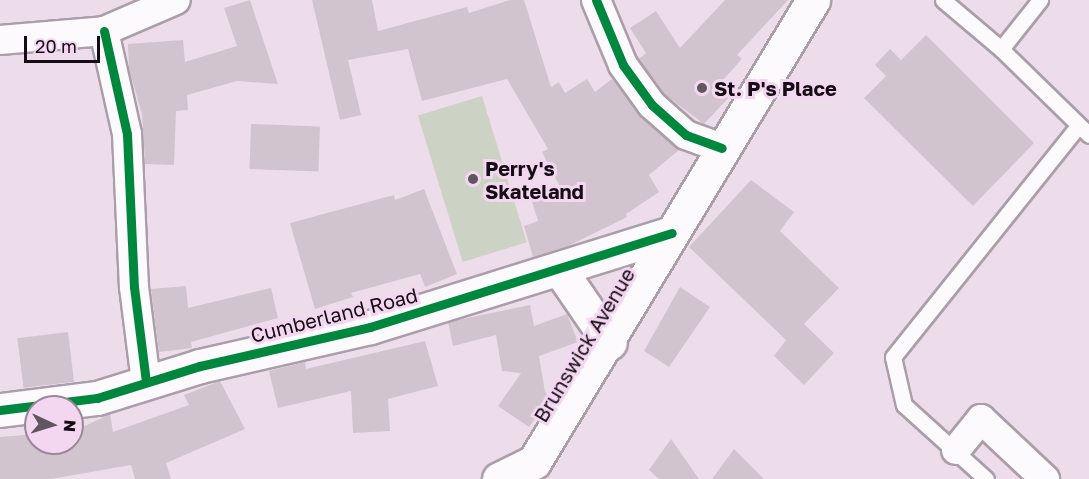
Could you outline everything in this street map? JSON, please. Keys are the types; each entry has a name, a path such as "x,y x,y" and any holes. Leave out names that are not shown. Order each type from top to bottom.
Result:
{"street":[{"path":"0,40 104,31 176,0"},
{"path":"596,0 623,65 652,105 686,135 722,148"},
{"name":"Brunswick Avenue","path":"539,471 672,233 813,0"},
{"path":"104,31 127,134 134,287 146,382"},
{"name":"Cumberland Road","path":"0,410 97,398 146,382 370,327 560,270 672,233"},
{"path":"560,270 609,343"},
{"path":"956,450 981,419 1045,479"},
{"path":"499,479 539,471"}],"lane":[{"path":"943,0 1001,49 1084,131 893,357 903,405 986,479"},
{"path":"1001,49 1040,0"}],"green space":[{"name":"Perry's Skateland","path":"482,96 527,242 463,262 418,116"}],"building":[{"path":"250,0 278,84 237,81 187,95 188,110 176,111 174,165 145,164 142,114 129,69 128,44 183,40 185,62 237,46 224,8"},
{"path":"312,0 372,0 378,31 467,7 469,13 510,0 524,0 551,87 559,82 565,93 587,79 595,92 612,79 641,117 679,150 649,175 659,192 626,214 627,217 568,246 533,257 524,226 538,221 530,195 559,185 542,152 548,149 507,79 422,101 408,49 348,60 361,115 340,120"},
{"path":"725,0 788,0 737,55 742,59 720,83 732,94 704,124 664,94 639,59 646,53 630,28 656,11 680,48"},
{"path":"926,35 1034,143 973,206 864,98 886,76 875,65 890,49 901,60"},
{"path":"251,124 320,126 318,171 249,169"},
{"path":"751,180 794,212 780,231 839,288 804,324 834,353 804,385 774,356 786,340 689,247"},
{"path":"424,189 457,274 425,287 420,274 351,293 353,297 315,309 290,223 394,195 395,200"},
{"path":"186,286 188,308 271,288 278,318 191,342 192,348 159,352 151,289"},
{"path":"680,287 710,307 669,367 644,351"},
{"path":"530,305 534,326 567,314 578,342 539,356 545,392 551,396 529,427 498,406 521,373 502,371 496,335 453,346 448,322"},
{"path":"68,332 74,382 23,388 17,338"},
{"path":"425,341 438,386 388,399 390,431 353,433 351,391 278,408 269,371 305,362 306,369"},
{"path":"220,381 245,429 166,463 171,479 135,479 131,465 51,479 0,479 0,437 24,435 24,455 84,455 84,426 110,414 113,432 189,405 184,395"},
{"path":"671,439 699,479 659,479 649,470"},
{"path":"734,449 764,479 712,479"}],"cycle path":[{"path":"596,0 623,65 652,105 686,135 722,148"},
{"path":"104,31 127,134 134,287 146,382"},
{"path":"0,410 97,398 200,366 370,327 672,233"}],"place":[{"name":"St. P's Place","path":"702,88"},
{"name":"Perry's Skateland","path":"473,179"}]}
